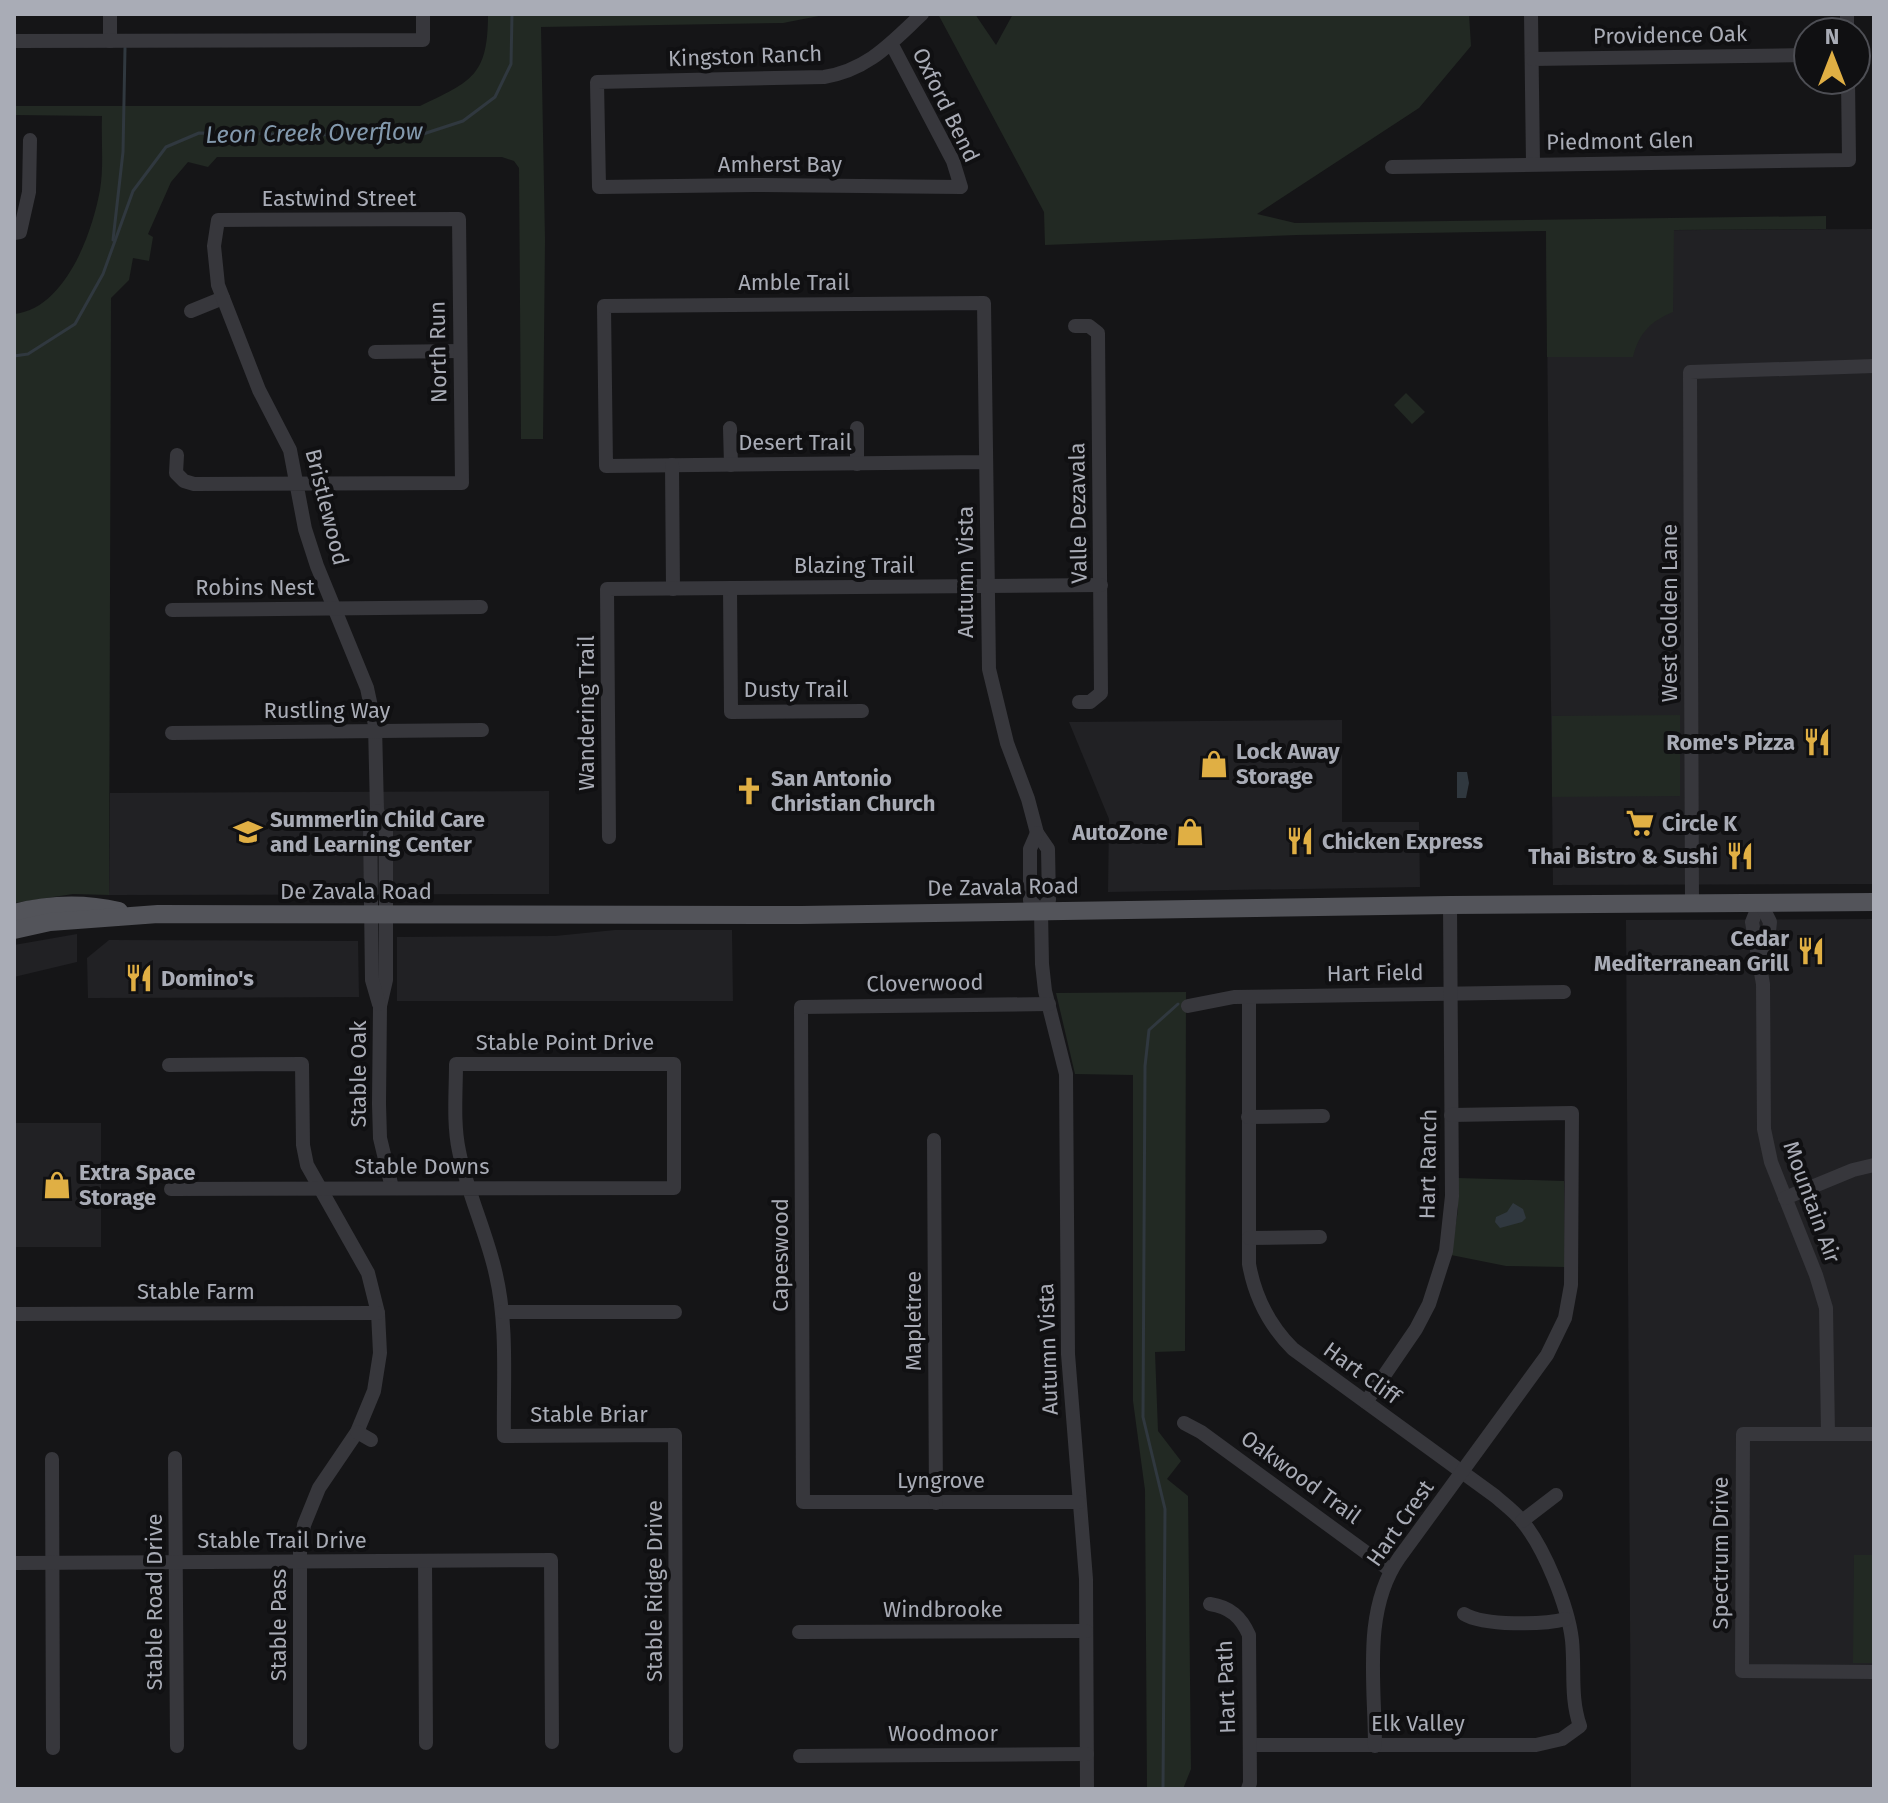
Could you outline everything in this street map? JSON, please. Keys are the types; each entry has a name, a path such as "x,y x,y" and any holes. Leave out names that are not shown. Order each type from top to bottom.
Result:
{"main road":[{"name":"De Zavala Road","path":"14,930 50,922 133,915 801,915 1874,902"},
{"name":"De Zavala Road","path":"14,913 56,906 94,905 133,915"}],"street":[{"path":"110,14 110,41"},
{"path":"14,41 423,40 423,14"},
{"name":"Kingston Ranch","path":"599,187 597,82 824,77 847,73 869,61 922,14"},
{"path":"1531,14 1533,164"},
{"name":"Oxford Bend","path":"891,43 953,161 961,187"},
{"name":"Providence Oak","path":"1532,59 1792,55"},
{"name":"Piedmont Glen","path":"1392,167 1849,160 1848,96"},
{"path":"17,233 29,192 30,140"},
{"name":"Amherst Bay","path":"599,187 961,187"},
{"name":"Eastwind Street","path":"218,220 459,219"},
{"name":"North Run","path":"297,485 462,483 459,219"},
{"name":"Bristlewood","path":"218,220 214,259 223,298 259,390 286,438 305,529 367,688 375,731 377,811 370,826 379,915"},
{"path":"191,311 223,298"},
{"name":"Amble Trail","path":"606,466 604,306 984,303"},
{"name":"Autumn Vista","path":"984,303 987,648 992,690 1037,833 1030,849 1030,901 1041,911 1042,974 1066,1074 1068,1354 1086,1579 1087,1789"},
{"name":"Valle Dezavala","path":"1075,326 1089,326 1098,333 1101,585 1101,693 1090,702 1079,702"},
{"path":"375,352 460,351"},
{"name":"West Golden Lane","path":"1692,902 1690,372 1874,366"},
{"path":"730,428 731,465"},
{"path":"857,428 857,464"},
{"path":"177,455 176,473 184,481 194,484 297,485"},
{"name":"Desert Trail","path":"606,466 986,462"},
{"path":"672,465 673,589"},
{"name":"Blazing Trail","path":"607,589 1101,585"},
{"name":"Dusty Trail","path":"730,588 731,712 862,711"},
{"name":"Wandering Trail","path":"607,589 609,837"},
{"name":"Robins Nest","path":"172,610 481,607"},
{"name":"Rustling Way","path":"172,733 482,730"},
{"name":"Mountain Air","path":"1760,902 1770,922 1763,984 1764,1129 1771,1163 1826,1308 1828,1434"},
{"name":"Hart Ranch","path":"1366,1402 1416,1329 1439,1278 1450,1224 1450,905"},
{"name":"Stable Oak","path":"379,915 372,980 380,1006 380,1138 392,1188"},
{"name":"Hart Field","path":"1188,1006 1249,997 1564,992"},
{"name":"Hart Cliff","path":"1249,997 1249,1264 1255,1291 1274,1329 1293,1349 1462,1472 1522,1521 1535,1539 1548,1567 1566,1619 1572,1643 1572,1694 1580,1726"},
{"name":"Cloverwood","path":"801,1007 1049,1004"},
{"name":"Capeswood","path":"801,1007 803,1502"},
{"name":"Stable Pass","path":"169,1065 302,1064 303,1145 307,1165 360,1255 378,1313 380,1353 374,1391 357,1432 328,1463 301,1538 300,1743"},
{"name":"Stable Point Drive","path":"470,1187 457,1138 456,1064 674,1064 674,1188"},
{"name":"Hart Crest","path":"1375,1746 1374,1632 1377,1605 1390,1570 1462,1472 1552,1359 1571,1285 1572,1113 1451,1115"},
{"path":"1248,1117 1323,1116"},
{"name":"Mapletree","path":"934,1140 936,1503"},
{"path":"1785,1198 1853,1170 1874,1165"},
{"path":"470,1187 496,1276 502,1312 675,1312"},
{"name":"Stable Downs","path":"171,1189 674,1188"},
{"path":"1249,1238 1320,1237"},
{"name":"Stable Briar","path":"502,1312 504,1436 675,1435"},
{"name":"Stable Farm","path":"14,1314 378,1313"},
{"name":"Oakwood Trail","path":"1184,1423 1201,1432 1390,1570"},
{"path":"357,1432 371,1440"},
{"name":"Spectrum Drive","path":"1828,1434 1743,1434 1742,1671 1874,1672"},
{"path":"1828,1434 1874,1434"},
{"name":"Stable Ridge Drive","path":"675,1435 676,1746"},
{"name":"Stable Road Drive","path":"175,1458 177,1746"},
{"path":"52,1459 53,1748"},
{"path":"1522,1521 1556,1495"},
{"name":"Lyngrove","path":"803,1502 1079,1502"},
{"name":"Stable Trail Drive","path":"14,1563 551,1560 552,1742"},
{"path":"425,1561 426,1743"},
{"name":"Hart Path","path":"1210,1604 1232,1611 1241,1618 1249,1635 1248,1789"},
{"path":"1464,1614 1480,1622 1551,1622 1566,1619"},
{"name":"Windbrooke","path":"799,1632 1086,1631"},
{"name":"Elk Valley","path":"1250,1745 1536,1745 1562,1739 1580,1726"},
{"name":"Woodmoor","path":"800,1756 1087,1754"}],"shaded area":[{"path":"488,14 829,14 783,23 541,27 545,240 543,439 521,439 519,168 514,161 502,157 217,157 208,167 188,162 171,182 148,234 153,237 149,261 133,258 129,280 111,298 109,895 73,894 14,903 14,314 32,309 48,299 62,284 83,247 100,190 102,116 14,115 14,106 420,106 453,90 474,74 485,51"},
{"path":"938,14 975,14 996,45 1013,14 1469,14 1471,46 1419,108 1257,214 1295,223 1826,216 1826,229 1674,230 1673,312 1647,329 1633,357 1547,357 1546,231 1297,235 1045,245 1044,212"},
{"path":"1874,229 1874,884 1553,885 1546,231"},
{"path":"1406,393 1425,412 1412,424 1394,405"},
{"path":"1680,715 1680,796 1552,797 1552,716"},
{"path":"1342,720 1342,822 1419,822 1420,887 1108,892 1109,819 1069,722"},
{"path":"1457,772 1467,772 1469,783 1466,798 1457,798"},
{"path":"549,791 549,894 109,895 110,793"},
{"path":"1874,919 1874,1789 1631,1789 1626,920"},
{"path":"615,930 732,930 733,1001 397,1001 397,937 555,936"},
{"path":"77,934 77,962 14,977 14,945"},
{"path":"109,940 358,941 359,997 88,998 87,958"},
{"path":"1186,992 1185,1351 1155,1352 1158,1431 1181,1461 1167,1479 1188,1496 1191,1769 1183,1789 1147,1789 1145,1490 1133,1401 1133,1075 1075,1074 1056,993"},
{"name":"Extra Space Storage","path":"14,1123 101,1123 101,1247 14,1247"},
{"path":"1458,1178 1564,1181 1565,1267 1506,1266 1451,1255 1458,1210"},
{"path":"1513,1203 1523,1209 1526,1218 1500,1228 1495,1222 1496,1217 1507,1212"},
{"path":"1854,1555 1874,1555 1874,1663 1853,1663"}],"waterway":[{"name":"Leon Creek Overflow","path":"14,356 28,354 75,324 103,274 133,191 166,147 199,133 417,136 463,121 495,97 511,64 512,14"},
{"path":"113,240 123,152 125,48"},
{"path":"1163,1789 1165,1509 1143,1417 1145,1066 1149,1030 1178,1004"}],"place":[{"name":"Rome's Pizza","path":"1817,742"},
{"name":"Lock Away Storage","path":"1214,764"},
{"name":"San Antonio Christian Church","path":"749,791"},
{"name":"Circle K","path":"1640,823"},
{"name":"Summerlin Child Care and Learning Center","path":"248,832"},
{"name":"AutoZone","path":"1190,832"},
{"name":"Chicken Express","path":"1300,841"},
{"name":"Thai Bistro & Sushi","path":"1740,856"},
{"name":"Cedar Mediterranean Grill","path":"1811,951"},
{"name":"Domino's","path":"139,978"},
{"name":"Extra Space Storage","path":"57,1185"}]}
